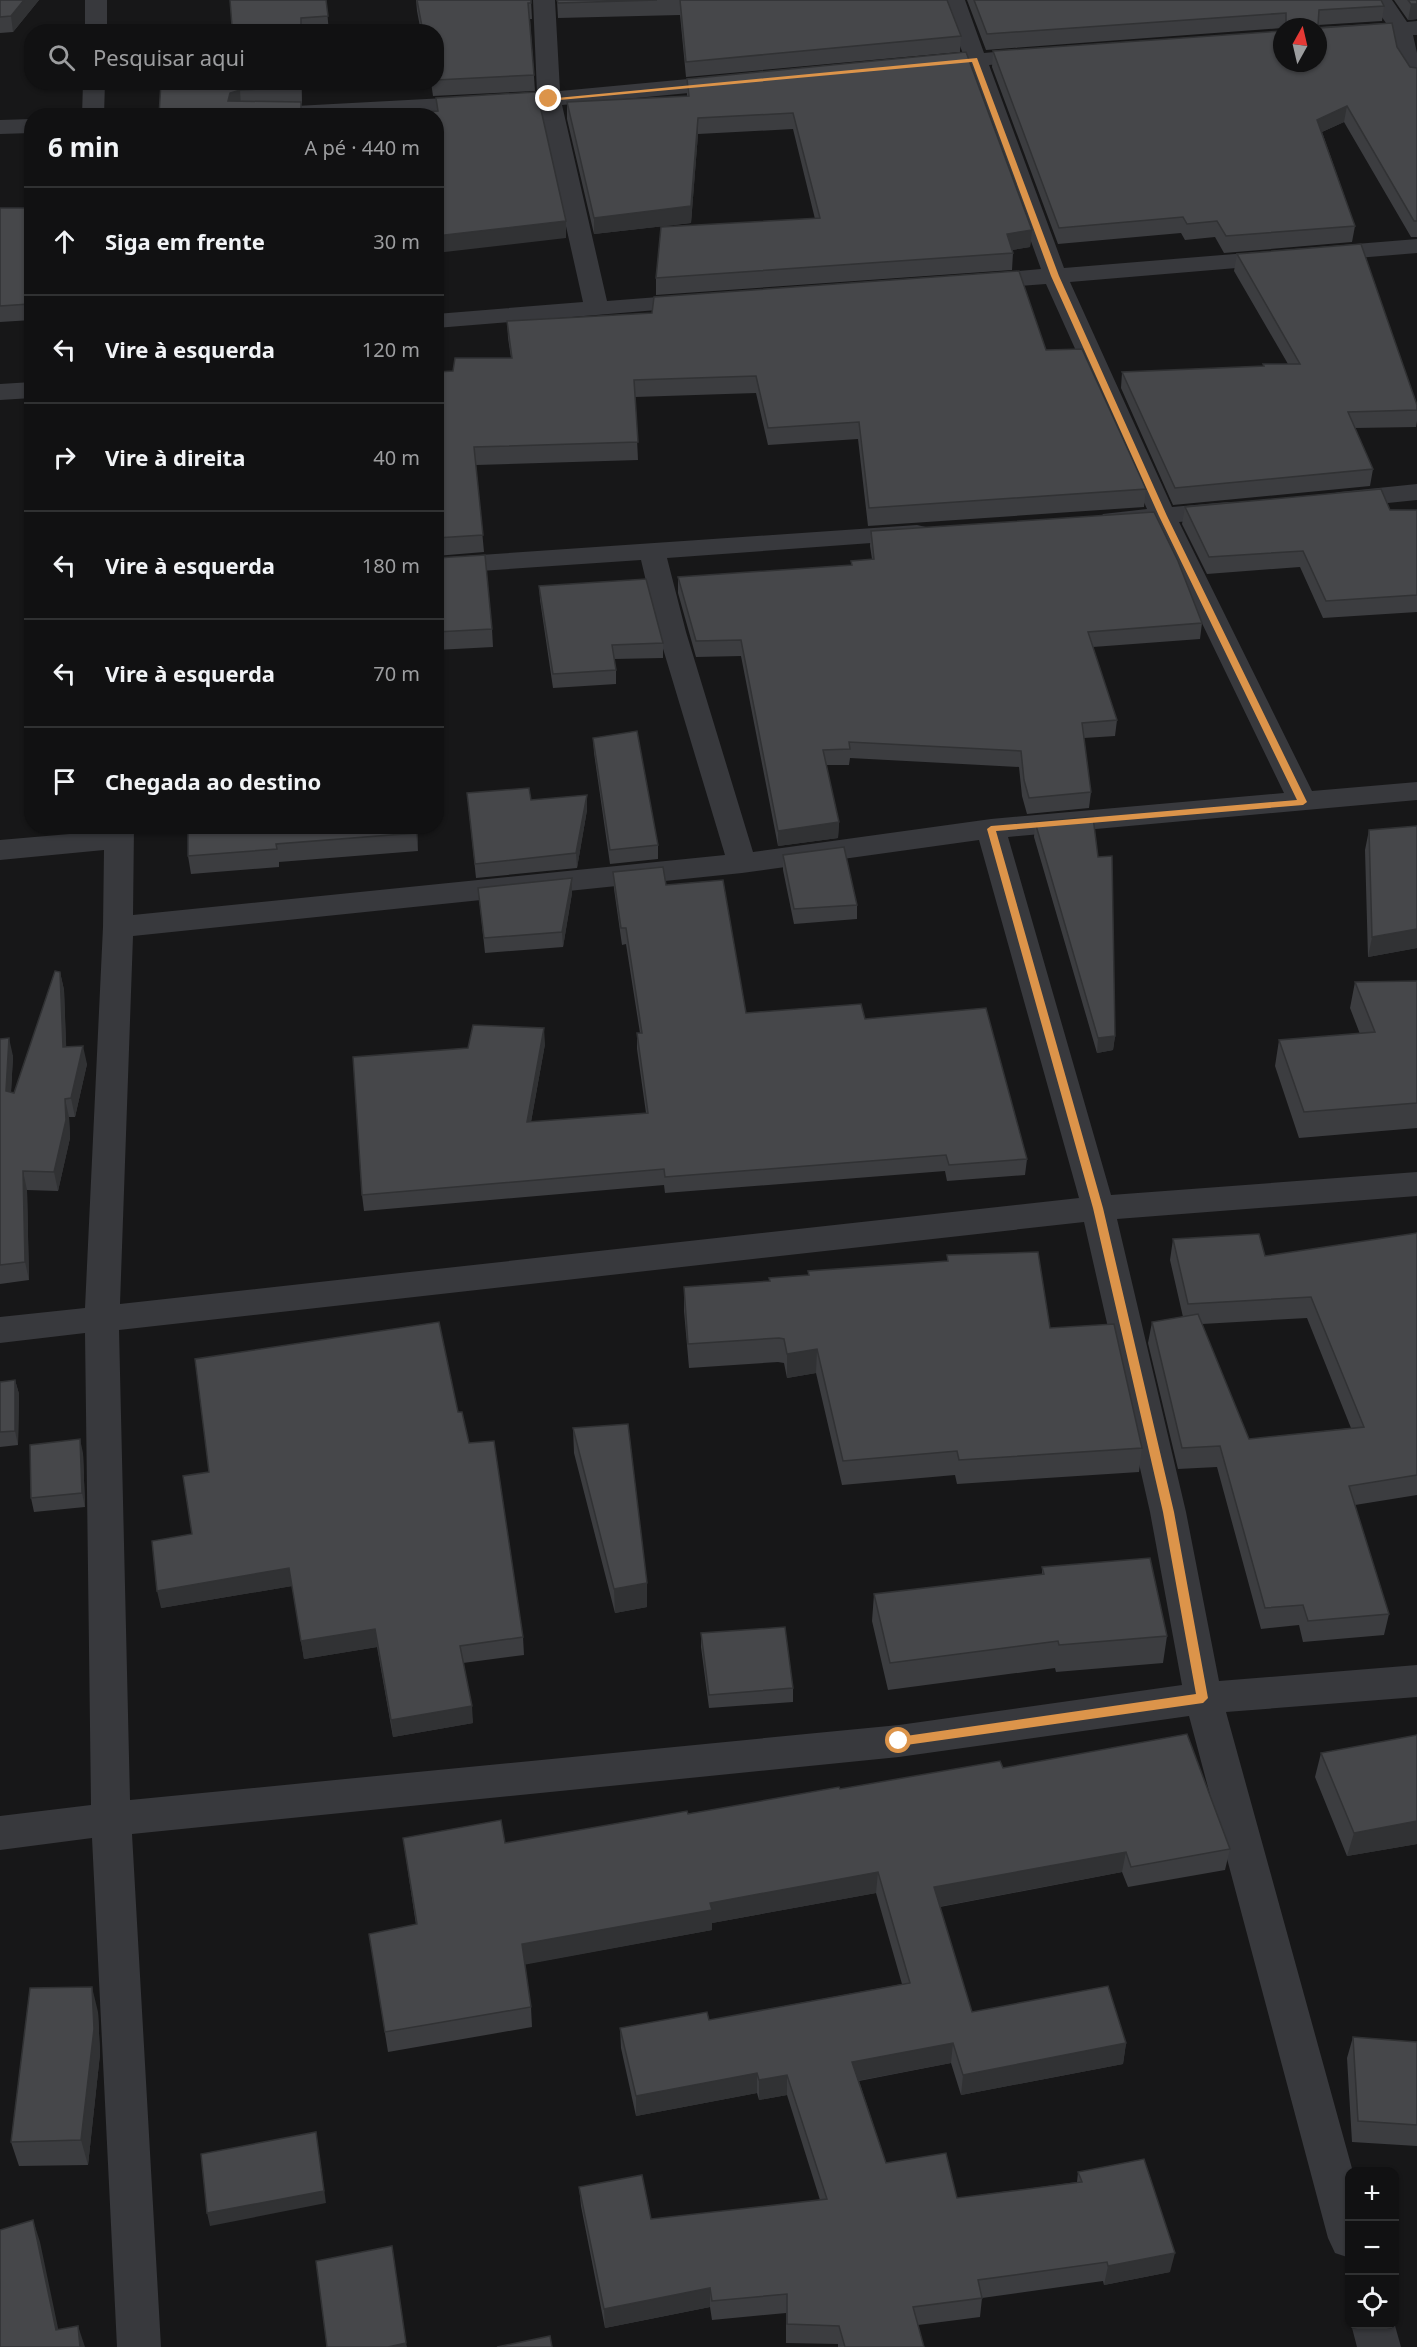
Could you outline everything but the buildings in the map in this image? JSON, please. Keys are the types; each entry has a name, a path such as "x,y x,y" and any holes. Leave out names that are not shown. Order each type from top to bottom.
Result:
{"street":[{"path":"96,0 96,24"},
{"path":"543,0 549,99 596,308"},
{"path":"954,0 1055,276 1163,516 1303,802"},
{"path":"1381,0 1409,28 1408,62 1417,76"},
{"path":"1327,33 1409,28"},
{"path":"904,66 1057,53"},
{"path":"386,108 549,99 750,80"},
{"path":"93,108 94,90"},
{"path":"0,127 24,126"},
{"path":"949,284 1417,246"},
{"path":"444,320 725,299"},
{"path":"0,392 24,390"},
{"path":"1313,502 1417,492"},
{"path":"1092,521 1255,508"},
{"path":"444,565 937,532"},
{"path":"652,551 682,668 742,863"},
{"path":"118,927 742,863 991,829 1417,791"},
{"path":"991,829 1098,1208 1168,1512 1203,1698 1345,2221"},
{"path":"0,850 111,834"},
{"path":"118,834 118,927 102,1319 111,1819 139,2347"},
{"path":"0,1330 1098,1208 1417,1184"},
{"path":"0,1833 111,1819 899,1741 1203,1698 1417,1681"},
{"path":"1374,2329 1379,2347"}],"route":[{"path":"549,99 975,60 1055,276 1163,516 1303,802 991,829 1098,1208 1168,1512 1203,1698 899,1741"}]}
